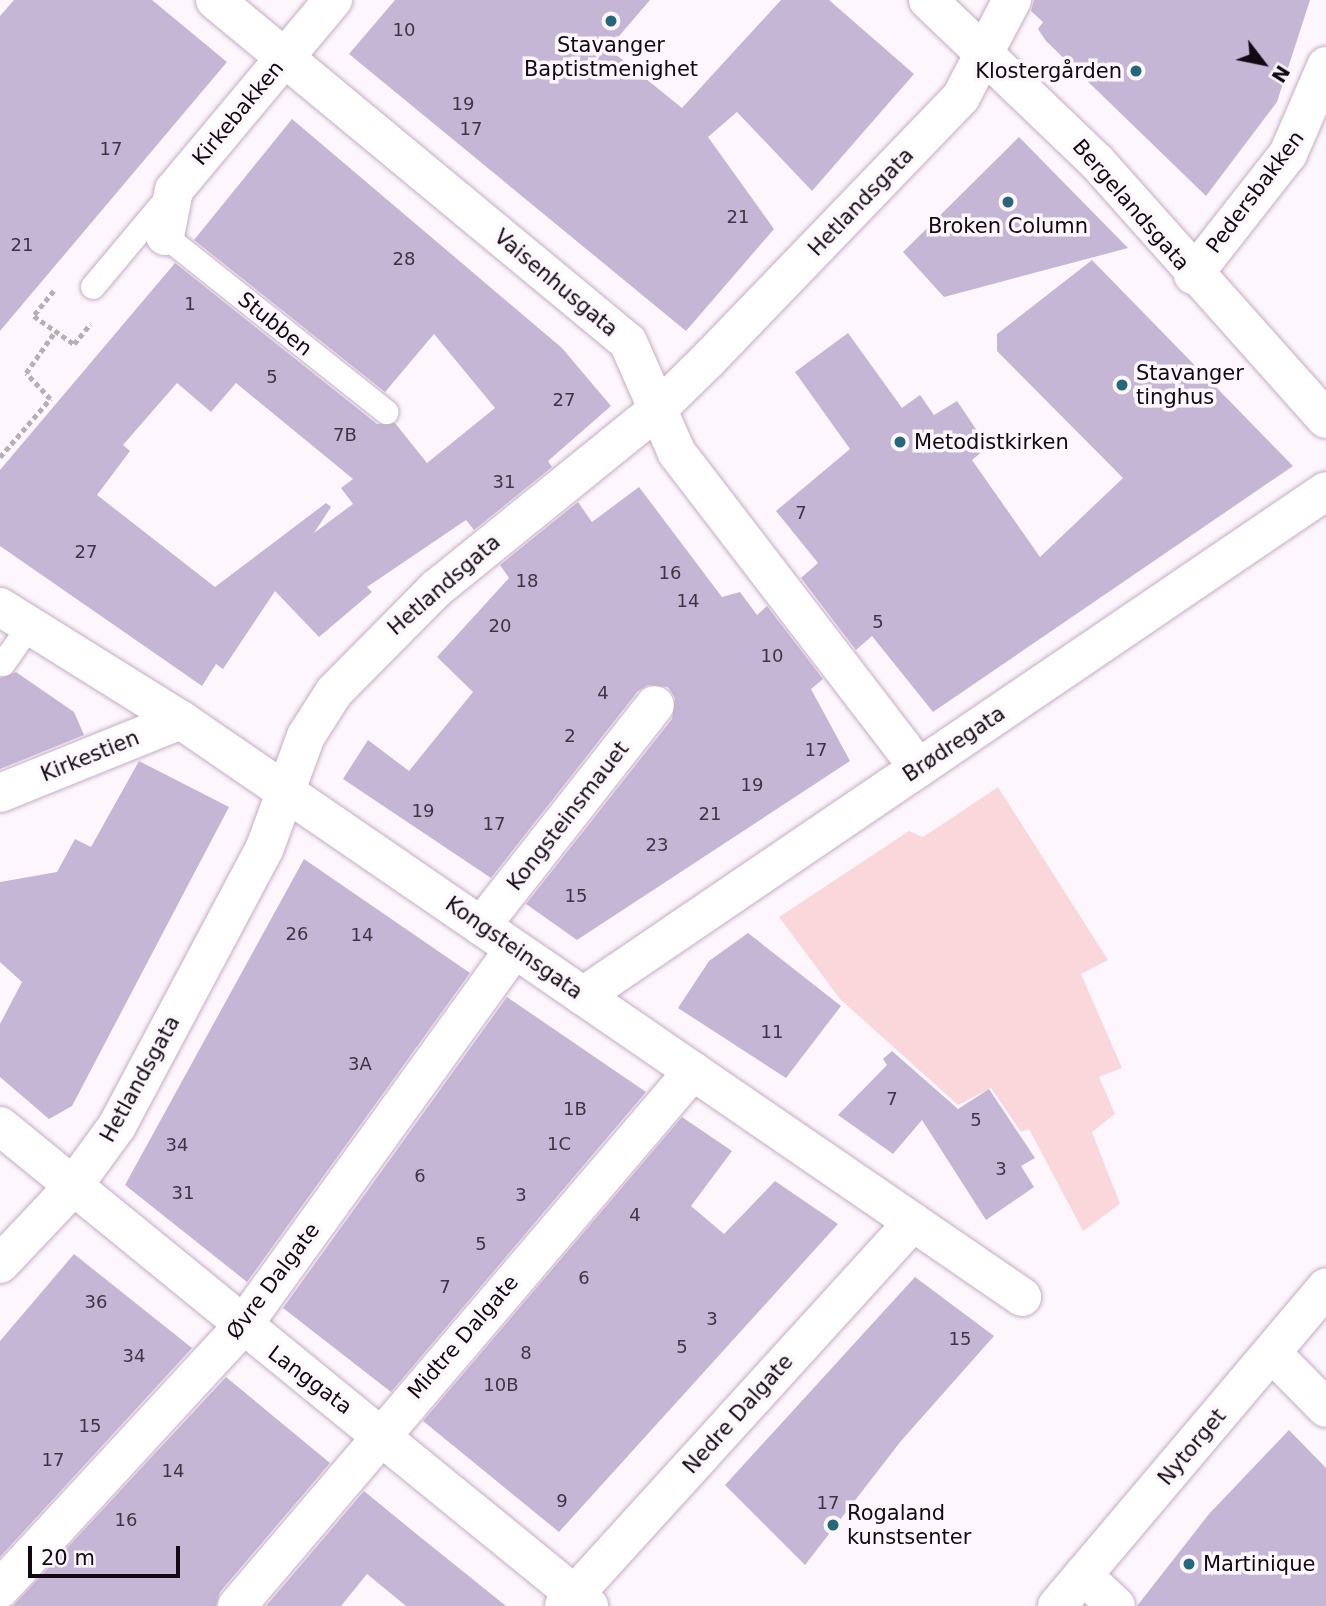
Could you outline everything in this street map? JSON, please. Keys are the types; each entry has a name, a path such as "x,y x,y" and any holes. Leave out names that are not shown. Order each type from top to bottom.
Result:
{"street":[{"name":"Vaisenhusgata","path":"215,0 628,342 677,453 919,768"},
{"name":"Kirkebakken","path":"165,236 174,190 333,0"},
{"name":"Bergelandsgata","path":"928,0 1097,162 1193,275 1326,419"},
{"name":"Hetlandsgata","path":"0,1264 71,1189 117,1126 264,850 319,713 391,629 657,410 961,97 1012,0"},
{"name":"Pedersbakken","path":"1193,275 1319,115 1326,66"},
{"name":"Brødregata","path":"583,996 1326,491"},
{"name":"Kongsteinsgata","path":"15,615 181,720 1023,1297"},
{"name":"Kongsteinsmauet","path":"481,926 655,705"},
{"name":"Kirkestien","path":"0,793 181,720"},
{"name":"Øvre Dalgate","path":"0,1588 241,1328 514,949"},
{"name":"Midtre Dalgate","path":"237,1606 379,1433 693,1072"},
{"name":"Langgata","path":"0,1126 71,1189 241,1328 379,1433 576,1602"},
{"name":"Nedre Dalgate","path":"576,1602 913,1222"},
{"name":"Nytorget","path":"1057,1606 1326,1288"},
{"path":"1272,1353 1326,1408"},
{"path":"1083,1575 1116,1606"}],"lane":[{"path":"93,287 174,190"},
{"name":"Stubben","path":"165,236 386,412"},
{"path":"3,664 15,615"}],"path":[{"path":"0,457 50,399 26,373 54,333"}],"shaded area":[{"path":"998,787 1108,960 1081,974 1122,1068 1099,1077 1115,1114 1092,1132 1120,1204 1083,1231 1029,1129 1021,1132 991,1088 958,1105 840,999 779,917 909,831 923,837"}],"building":[{"path":"14,0 152,0 227,62 0,331 0,16"},
{"path":"395,0 650,0 614,42 619,47 614,53 682,108 781,0 829,0 914,74 812,191 737,112 708,137 774,229 686,331 349,54"},
{"name":"Klostergården","path":"1034,0 1310,0 1277,102 1206,196 1046,41 1038,29 1043,22 1031,11"},
{"path":"292,119 562,348 611,406 548,461 552,467 474,530 466,520 367,587 372,592 319,637 275,591 223,669 216,664 202,686 0,546 0,470 175,263 377,424 395,423 427,463 495,408 434,334 385,392 194,240","holes":["177,383 211,412 236,383 353,479 341,488 353,504 314,533 331,507 326,503 215,587 97,495 130,451 123,445"]},
{"path":"1019,137 1128,248 944,297 903,252"},
{"path":"1092,260 1293,466 933,712 872,636 856,650 801,578 818,563 776,511 850,449 795,372 848,333 902,408 920,395 934,415 957,401 988,447 972,460 1040,557 1123,478 997,351 997,334"},
{"path":"639,487 722,597 740,592 757,615 767,606 823,679 811,689 850,761 577,940 526,904 672,719 675,698 668,687 648,685 638,691 491,878 343,779 368,740 409,771 473,692 437,657 509,578 500,565 578,502 592,522"},
{"path":"16,672 74,712 84,735 0,769 0,678"},
{"path":"139,761 229,807 72,1106 49,1119 0,1077 0,1024 22,982 0,962 0,882 57,872 75,839 91,847"},
{"path":"304,859 470,973 247,1282 125,1185"},
{"path":"748,933 841,1006 786,1078 678,1008 709,961"},
{"path":"507,997 646,1092 391,1392 283,1308"},
{"path":"892,1051 958,1109 989,1089 1035,1158 1021,1166 1034,1187 986,1220 922,1120 893,1154 838,1115 887,1065 883,1059"},
{"path":"682,1117 732,1151 691,1206 724,1234 775,1181 838,1224 559,1532 423,1421"},
{"path":"74,1254 192,1348 0,1557 0,1341"},
{"path":"915,1277 994,1336 901,1441 805,1565 725,1485"},
{"path":"226,1377 330,1463 220,1592 216,1606 13,1606"},
{"path":"1289,1430 1326,1468 1326,1606 1137,1606 1209,1514"},
{"path":"364,1491 506,1606 406,1606 367,1574 341,1606 266,1606"}],"place":[{"name":"Stavanger Baptistmenighet","path":"611,21"},
{"name":"Klostergården","path":"1136,71"},
{"name":"Broken Column","path":"1008,202"},
{"name":"Stavanger tinghus","path":"1122,385"},
{"name":"Metodistkirken","path":"900,442"},
{"name":"Rogaland kunstsenter","path":"833,1525"},
{"name":"Martinique","path":"1189,1564"}]}
